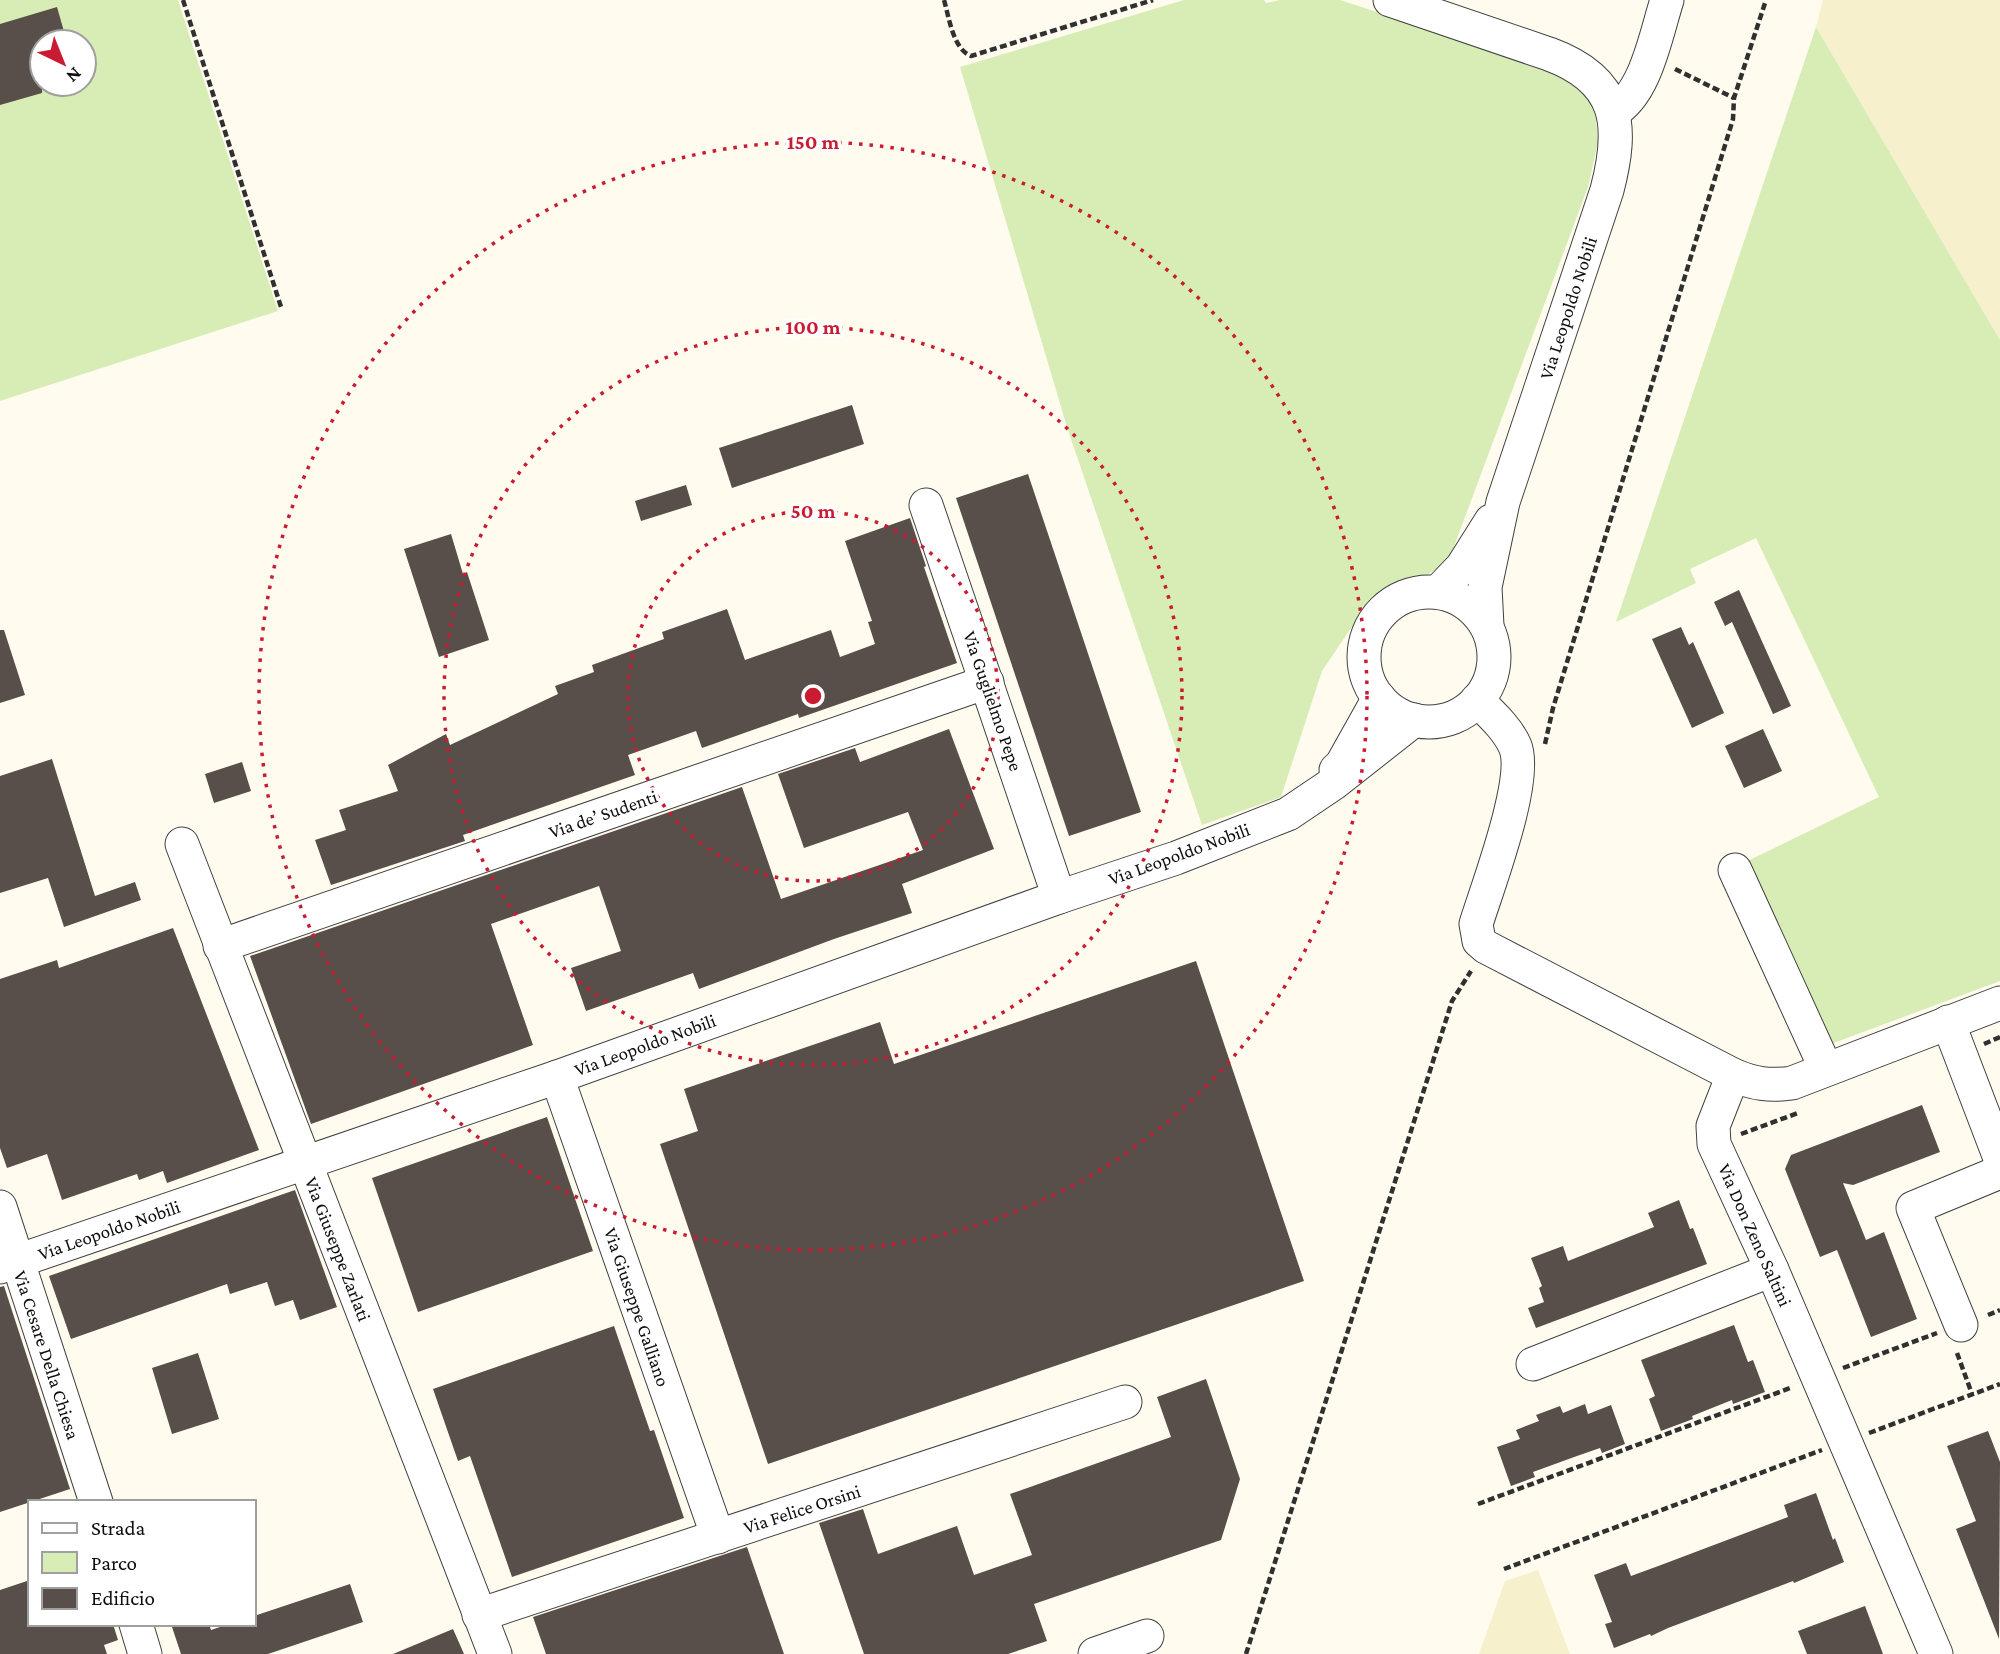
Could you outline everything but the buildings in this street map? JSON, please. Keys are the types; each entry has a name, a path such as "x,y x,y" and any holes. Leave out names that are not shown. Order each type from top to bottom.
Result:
{"street":[{"name":"Via Leopoldo Nobili","path":"1390,0 1560,58 1583,71 1598,84 1613,112 1616,125 1616,151 1607,190 1503,502 1485,587 1487,626"},
{"path":"1613,112 1630,99 1640,80 1667,0"},
{"name":"Via Leopoldo Nobili","path":"1438,592 1462,567 1503,502"},
{"name":"Via Guglielmo Pepe","path":"926,505 1059,897"},
{"path":"1438,592 1450,595 1471,607 1487,626 1494,651 1494,665 1491,677 1478,700 1467,709 1448,718 1428,722 1414,720 1389,708 1372,687 1365,662 1367,637 1389,606 1400,599 1412,594 1438,592"},
{"name":"Via de’ Sudenti","path":"219,946 987,682"},
{"name":"Via Leopoldo Nobili","path":"1287,814 1342,764 1379,698"},
{"path":"1478,700 1504,729 1516,748 1517,760 1512,812 1476,924 1479,941 1486,947 1733,1076 1770,1086 1792,1083 1826,1069 1954,1038 2000,1003"},
{"name":"Via Leopoldo Nobili","path":"8,1264 557,1077 1059,897 1176,858 1287,814 1334,783 1414,720"},
{"name":"Via Giuseppe Zarlati","path":"182,844 219,946 495,1654"},
{"path":"1735,870 1826,1069"},
{"path":"1954,1038 2000,1158"},
{"name":"Via Don Zeno Saltini","path":"1733,1076 1713,1126 1714,1143 1818,1378 1858,1444 1936,1654"},
{"name":"Via Giuseppe Galliano","path":"557,1077 718,1536"},
{"path":"1954,1327 1913,1208 2000,1172"},
{"name":"Via Cesare Della Chiesa","path":"0,1207 8,1264 95,1500"},
{"path":"1533,1364 1772,1270"},
{"name":"Via Felice Orsini","path":"479,1615 1125,1402"},
{"path":"137,1626 145,1654"},
{"path":"1095,1654 1147,1636"}],"path":[{"path":"183,0 281,307"},
{"path":"944,0 960,47 971,56 1153,0"},
{"path":"1649,55 1734,98 1766,0"},
{"path":"1954,1038 2000,1037"},
{"path":"1744,1147 1739,1135 1804,1111"},
{"path":"1478,1504 2000,1310"},
{"path":"1954,1327 1972,1394"},
{"path":"1504,1569 1858,1444 1868,1433 2000,1384"}],"shaded area":[{"path":"1823,0 2000,0 2000,340 1816,27"},
{"path":"1538,1570 1570,1654 1479,1654 1505,1581"}],"green space":[{"path":"0,0 178,0 278,311 0,401"},
{"path":"1184,0 1264,0 1266,3 1280,0 1340,0 1549,68 1581,87 1595,110 1598,142 1588,187 1449,560 1351,628 1322,671 1281,797 1202,825 1067,427 960,67"},
{"path":"1816,27 2000,340 2000,981 1804,1054 1725,872 1879,797 1756,538 1690,569 1696,583 1616,622"}]}
